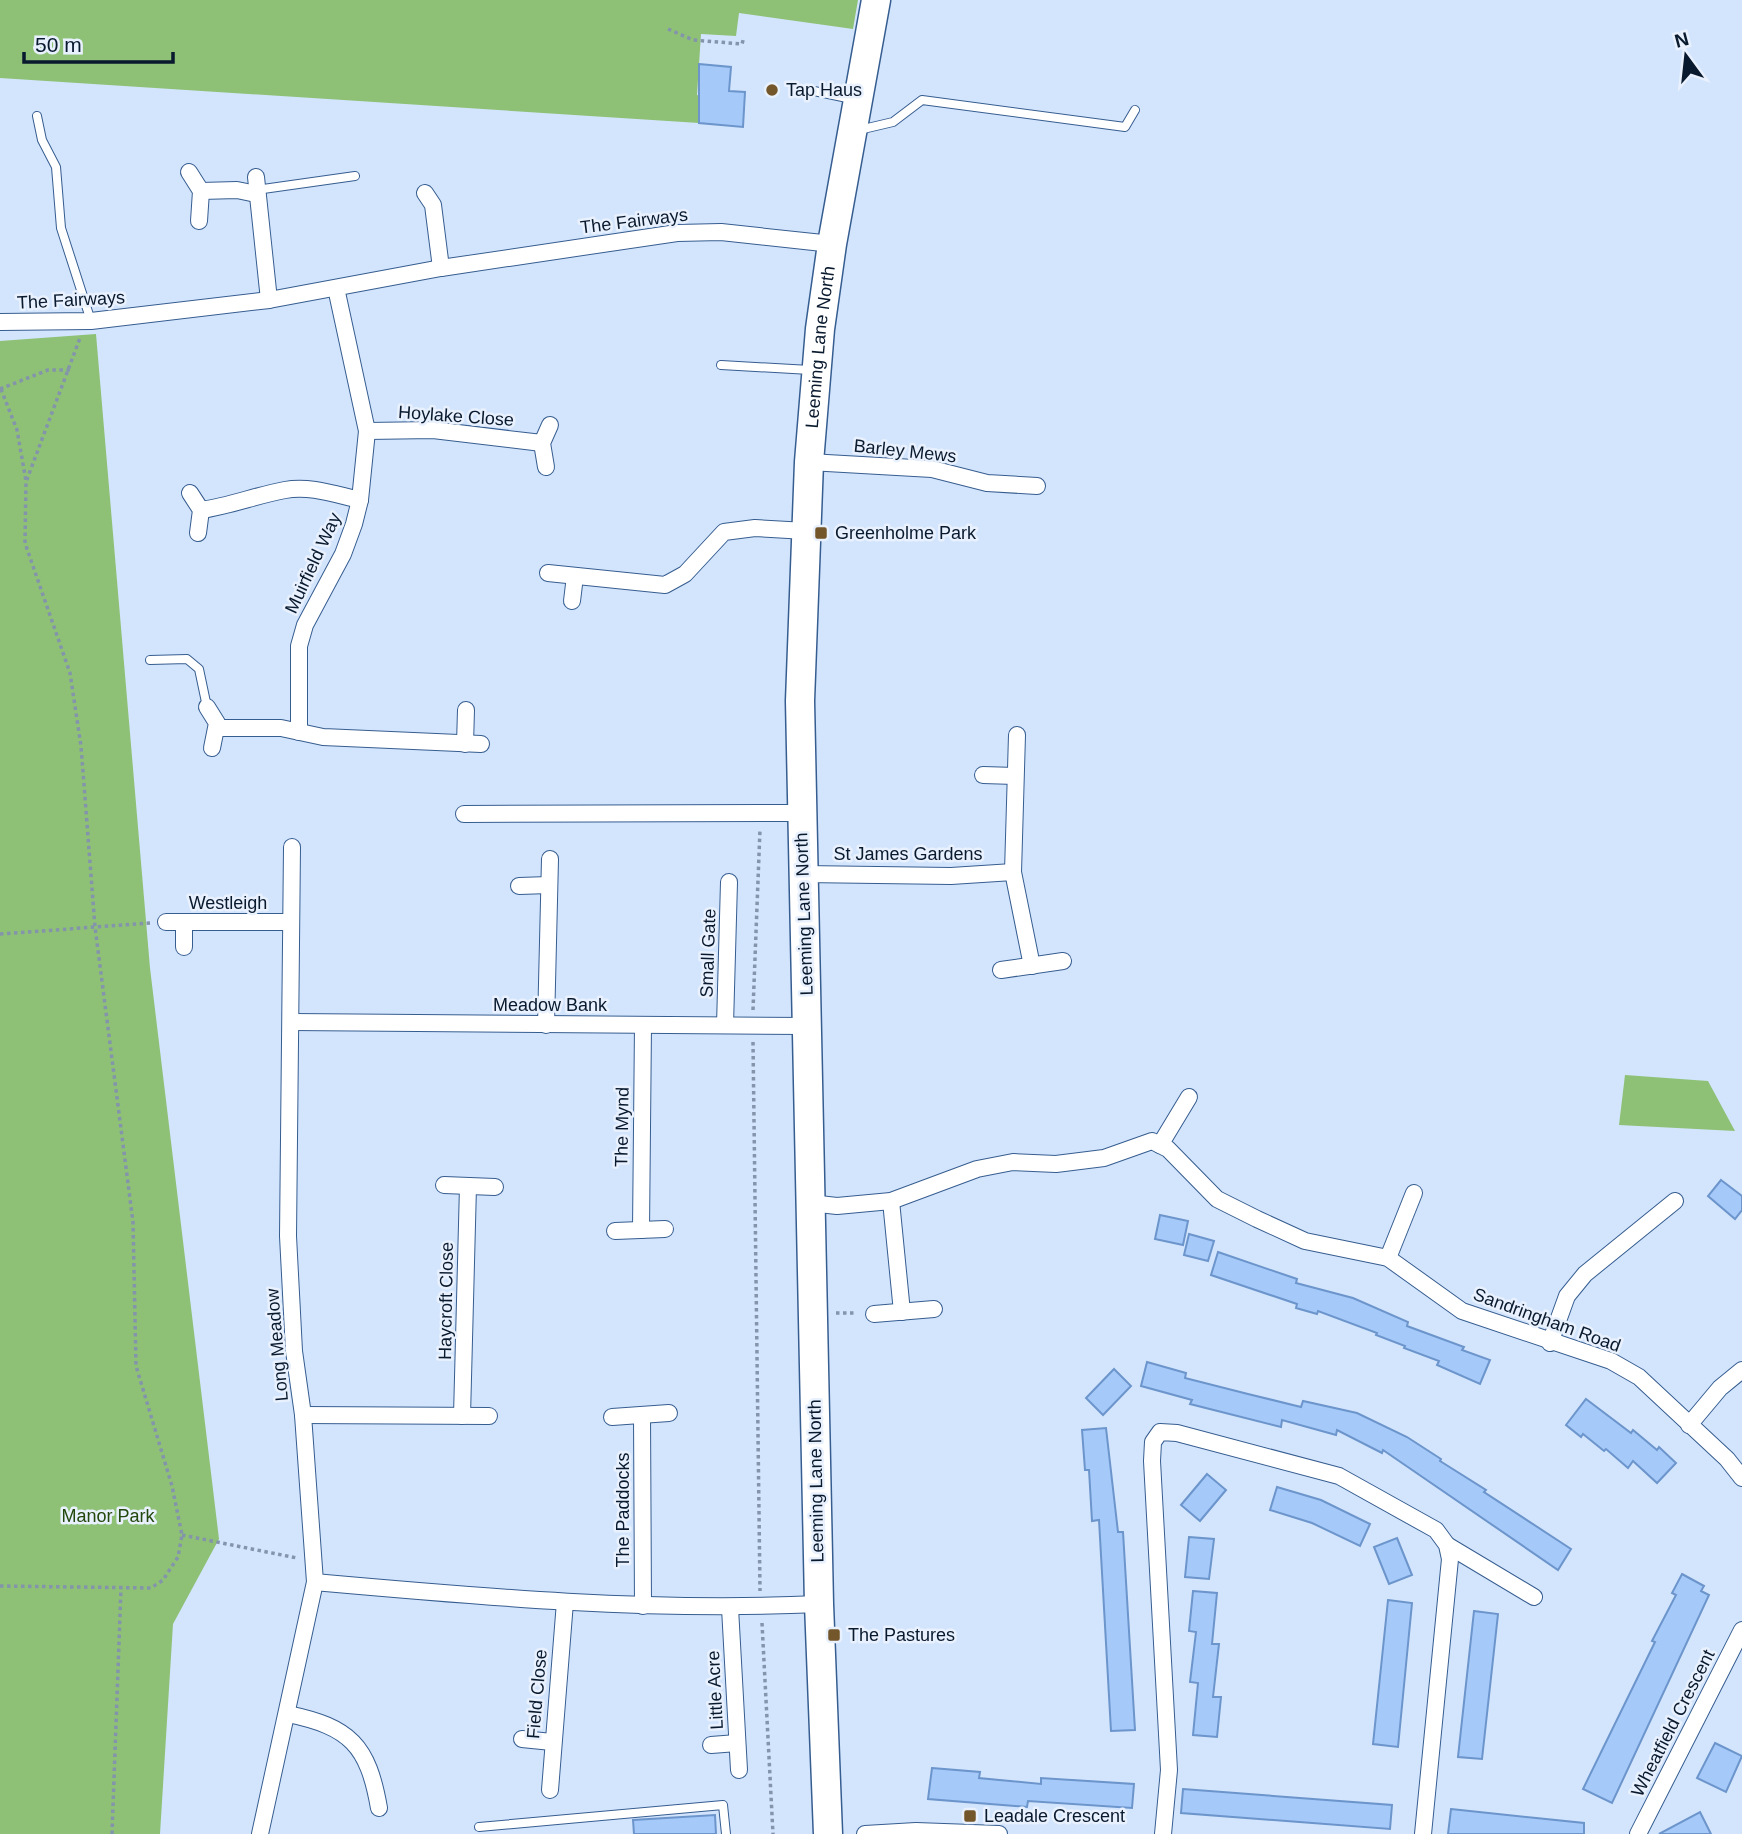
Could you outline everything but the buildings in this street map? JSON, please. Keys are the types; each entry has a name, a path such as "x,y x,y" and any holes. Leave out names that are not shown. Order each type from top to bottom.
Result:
{"highway":[{"name":"Leeming Lane North","path":"828,1834 819,1604 800,701 809,462 817,370 832,244 876,0"}],"street":[{"path":"189,172 201,191 199,221"},
{"path":"201,191 256,187 269,300"},
{"path":"425,193 433,205 441,268"},
{"name":"The Fairways","path":"0,322 91,321 269,300 441,268 677,233 721,232 832,244"},
{"name":"Muirfield Way","path":"299,732 299,646 317,600 343,554 360,500 367,431 336,288"},
{"path":"546,467 542,443 550,425"},
{"name":"Hoylake Close","path":"367,431 433,430 542,443"},
{"name":"Barley Mews","path":"809,462 932,469 987,483 1037,485"},
{"path":"201,510 231,506 286,489 313,490 360,500"},
{"path":"190,493 201,510 198,533"},
{"path":"548,573 665,585 685,574 724,532 755,528 806,531"},
{"path":"572,601 575,576"},
{"path":"207,707 217,728 212,748"},
{"path":"217,728 247,726 323,737 473,744 466,710"},
{"path":"1017,735 1013,872 1032,966"},
{"path":"983,775 1015,776"},
{"path":"464,814 801,813"},
{"name":"Long Meadow","path":"260,1834 315,1582 303,1415 294,1351 288,1236 292,847"},
{"path":"546,1025 550,859"},
{"name":"St James Gardens","path":"803,874 951,876 1013,872"},
{"name":"Small Gate","path":"725,1025 729,882"},
{"path":"519,886 549,886"},
{"name":"Westleigh","path":"166,922 290,922"},
{"path":"184,922 184,947"},
{"path":"1001,970 1063,961"},
{"name":"Meadow Bank","path":"292,1021 808,1026"},
{"name":"The Mynd","path":"641,1230 643,1025"},
{"path":"810,1203 837,1206 891,1201 977,1169 1013,1162 1056,1164 1104,1158 1152,1141 1160,1145 1189,1097"},
{"name":"Sandringham Road","path":"1160,1145 1217,1199 1257,1219 1305,1241 1353,1248 1388,1258 1462,1311 1550,1343 1611,1361 1639,1377 1742,1478"},
{"path":"444,1185 495,1187"},
{"name":"Haycroft Close","path":"463,1416 468,1186"},
{"path":"1388,1258 1414,1193"},
{"path":"891,1201 902,1311"},
{"path":"1550,1343 1567,1296 1585,1274 1675,1201"},
{"path":"615,1231 664,1229"},
{"path":"874,1314 934,1309"},
{"path":"1689,1425 1720,1388 1742,1370"},
{"path":"612,1416 669,1413"},
{"path":"303,1415 489,1416"},
{"name":"The Paddocks","path":"642,1415 643,1606"},
{"path":"1163,1834 1169,1770 1152,1461 1153,1442 1160,1432 1177,1433 1339,1476 1436,1530 1447,1545 1534,1597"},
{"path":"1423,1834 1450,1559 1447,1545"},
{"path":"315,1582 643,1606 730,1608 819,1604"},
{"name":"Field Close","path":"550,1790 565,1602"},
{"name":"Little Acre","path":"730,1608 739,1770"},
{"name":"Wheatfield Crescent","path":"1638,1834 1742,1630"},
{"path":"288,1714 320,1721 340,1730 361,1749 373,1776 379,1808"},
{"path":"522,1739 552,1742"},
{"path":"711,1745 737,1743"},
{"path":"865,1834 916,1831 999,1834"}],"lane":[{"path":"814,91 858,100"},
{"path":"852,131 893,122 922,100 1125,127 1135,110"},
{"path":"37,116 42,140 56,167 61,228 91,321"},
{"path":"256,187 355,176"},
{"path":"720,366 817,370"},
{"path":"150,660 187,659 200,669 207,707"},
{"path":"480,1827 723,1805 726,1834"}],"path":[{"path":"668,29 693,40 742,44 744,37"},
{"path":"26,482 79,341 91,321"},
{"path":"0,1586 151,1588 163,1580 178,1557 182,1535 172,1486 136,1366 133,1222 96,926 81,746 69,673 25,543 26,482 17,430 0,389 48,370 70,370"},
{"path":"761,813 752,1025 761,1606 774,1834"},
{"path":"0,934 166,922"},
{"path":"813,1313 874,1314"},
{"path":"182,1535 315,1562"},
{"path":"112,1834 121,1588"}],"green space":[{"path":"0,0 858,0 853,29 739,13 736,36 701,34 697,95 701,96 699,123 0,78"},
{"name":"Manor Park","path":"96,334 150,968 219,1539 173,1624 160,1834 0,1834 0,341"},
{"path":"1625,1075 1708,1081 1735,1131 1619,1125"}],"place":[{"name":"Tap Haus","path":"772,90"},
{"name":"Greenholme Park","path":"821,533"},
{"name":"The Pastures","path":"834,1635"},
{"name":"Leadale Crescent","path":"970,1816"}]}
